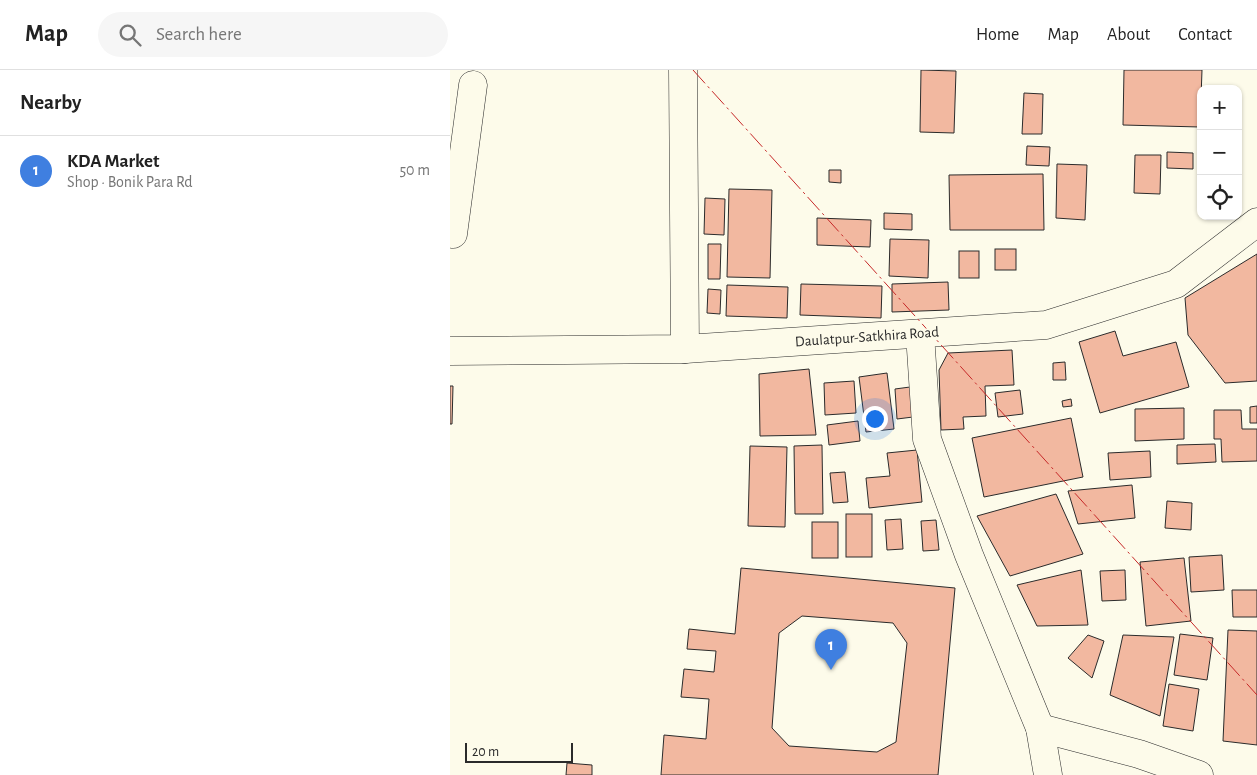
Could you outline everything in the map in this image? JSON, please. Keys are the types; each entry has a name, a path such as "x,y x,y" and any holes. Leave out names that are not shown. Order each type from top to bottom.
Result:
{"street":[{"path":"683,70 685,349"},
{"path":"450,234 454,234 473,85"},
{"name":"Daulatpur-Satkhira Road","path":"450,351 685,349 1046,325 1176,284 1257,222"},
{"path":"920,334 927,439 969,555 1040,728 1048,775"},
{"path":"1040,728 1139,754 1199,775"}],"building":[{"path":"921,70 956,71 954,133 920,132"},
{"path":"1124,70 1202,70 1201,85 1197,85 1197,127 1123,125"},
{"path":"1024,93 1043,94 1042,134 1022,134"},
{"path":"1027,146 1050,147 1049,166 1026,165"},
{"path":"1167,152 1193,153 1193,169 1167,168"},
{"path":"1135,155 1161,155 1160,194 1134,193"},
{"path":"1057,164 1087,165 1085,220 1056,218"},
{"path":"829,170 841,170 841,183 829,182"},
{"path":"1043,174 1044,230 950,230 949,175"},
{"path":"729,189 772,190 770,278 727,277"},
{"path":"705,198 725,199 724,235 704,234"},
{"path":"884,213 912,214 912,230 884,229"},
{"path":"817,218 871,220 870,247 817,245"},
{"path":"890,239 929,240 928,278 889,276"},
{"path":"708,244 721,244 720,279 708,279"},
{"path":"995,249 1016,249 1016,270 995,270"},
{"path":"959,251 979,251 979,278 959,278"},
{"path":"1257,254 1257,381 1225,383 1188,335 1185,298"},
{"path":"948,282 949,310 892,312 892,284"},
{"path":"801,284 882,286 881,318 800,315"},
{"path":"727,285 788,287 787,318 726,316"},
{"path":"708,289 721,290 720,314 707,313"},
{"path":"1115,331 1123,356 1176,342 1189,387 1100,413 1079,342"},
{"path":"1012,350 1014,385 985,386 986,416 963,417 964,429 941,430 939,370 948,353"},
{"path":"1065,362 1066,380 1053,380 1053,363"},
{"path":"809,369 816,435 760,436 759,374"},
{"path":"887,373 894,429 866,432 859,377"},
{"path":"854,381 856,413 825,415 824,383"},
{"path":"450,386 453,386 452,424 450,424"},
{"path":"910,387 913,417 897,419 895,389"},
{"path":"1020,390 1023,414 998,417 995,393"},
{"path":"1071,399 1072,406 1063,407 1062,401"},
{"path":"1257,406 1257,423 1250,423 1250,407"},
{"path":"1184,408 1184,439 1135,441 1135,409"},
{"path":"1214,410 1241,410 1242,429 1257,429 1257,461 1222,462 1221,439 1214,439"},
{"path":"1071,418 1083,477 984,497 972,438"},
{"path":"858,421 860,441 829,445 827,425"},
{"path":"1215,444 1216,462 1177,464 1177,445"},
{"path":"822,445 823,514 795,514 794,446"},
{"path":"750,446 787,447 785,527 748,526"},
{"path":"917,450 922,502 869,508 866,478 890,476 887,453"},
{"path":"1150,451 1151,477 1110,480 1108,453"},
{"path":"845,472 848,502 833,503 830,473"},
{"path":"1132,485 1135,518 1078,524 1068,491"},
{"path":"1056,494 1083,554 1010,576 977,516"},
{"path":"1167,501 1192,503 1191,530 1165,528"},
{"path":"846,514 872,514 872,557 846,557"},
{"path":"901,519 903,549 887,550 885,520"},
{"path":"936,520 939,550 923,551 921,521"},
{"path":"812,522 838,522 838,558 812,558"},
{"path":"1222,555 1224,590 1191,592 1189,557"},
{"path":"1184,558 1191,621 1146,626 1140,562"},
{"path":"741,568 955,588 938,775 661,775 664,735 706,739 709,699 681,697 684,669 714,672 716,651 687,649 689,629 735,634","holes":["802,616 893,623 907,643 896,742 877,752 789,746 772,728 779,633"]},
{"path":"1081,570 1088,625 1037,626 1017,585"},
{"path":"1125,570 1126,600 1102,601 1100,571"},
{"path":"1232,590 1257,590 1257,617 1233,617"},
{"path":"1228,630 1257,631 1257,745 1223,741"},
{"path":"1180,634 1213,638 1207,680 1174,675"},
{"path":"1088,635 1104,641 1092,678 1068,658"},
{"path":"1123,635 1174,637 1160,716 1110,695"},
{"path":"1169,684 1199,689 1193,731 1163,726"},
{"path":"567,763 592,765 592,775 566,775"}],"power":[{"path":"693,70 1257,695"}],"place":[{"name":"KDA Market","path":"831,670"}]}
